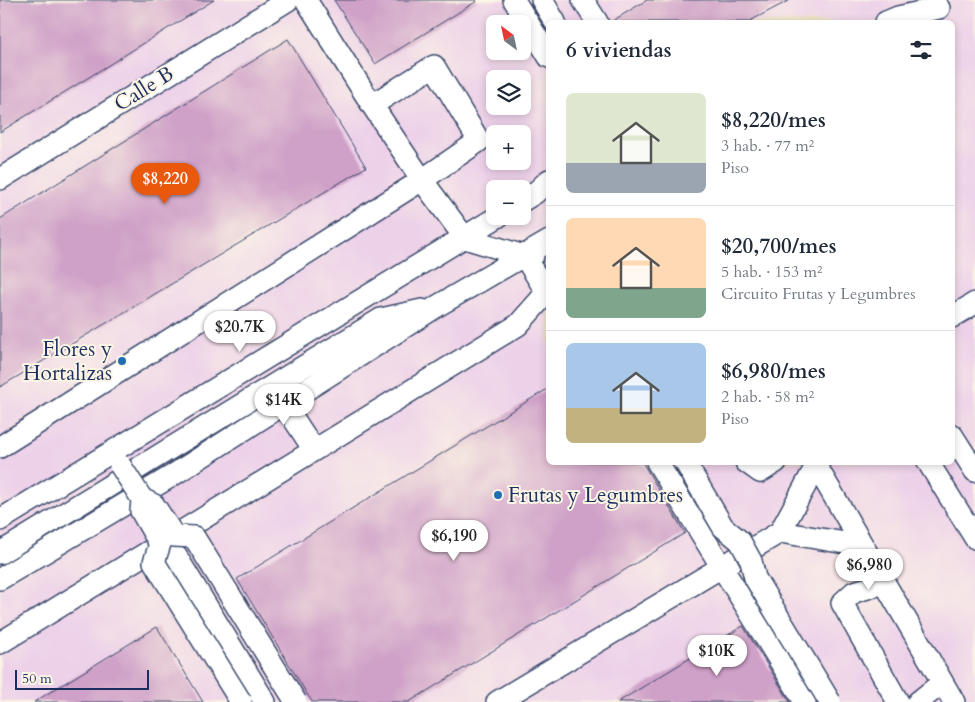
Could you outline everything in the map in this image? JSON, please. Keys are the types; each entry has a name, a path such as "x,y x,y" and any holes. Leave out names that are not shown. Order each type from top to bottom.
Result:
{"street":[{"name":"Calle B","path":"0,179 288,0"},
{"path":"306,0 422,180 465,238 524,256 546,256"},
{"path":"514,0 546,52"},
{"path":"542,0 555,20"},
{"path":"583,0 596,20"},
{"path":"891,20 946,4"},
{"path":"918,20 946,4"},
{"path":"0,447 422,180 479,141 434,66 372,105"},
{"path":"531,195 546,183"},
{"path":"0,520 486,224"},
{"path":"0,579 128,502 439,306 546,243"},
{"path":"524,256 546,290"},
{"path":"377,314 396,280"},
{"path":"0,643 518,325 546,295"},
{"path":"955,315 975,303"},
{"path":"0,553 123,471 377,314 439,306"},
{"path":"284,404 314,450"},
{"path":"955,440 975,471"},
{"path":"659,465 805,702"},
{"path":"687,465 724,526 740,541 751,561 755,578 830,702"},
{"path":"750,465 760,472 771,465"},
{"path":"497,702 780,532 814,465"},
{"path":"816,465 954,702"},
{"path":"930,465 975,538"},
{"path":"123,471 142,499 154,505 174,536 194,538 296,702"},
{"path":"0,539 123,471"},
{"path":"142,499 141,511 160,544 154,562 241,702"},
{"path":"780,532 864,546"},
{"path":"176,556 265,702"},
{"path":"885,583 854,592 842,603 898,702"},
{"path":"918,702 942,683"}],"shaded area":[{"path":"0,0 975,0 975,702 0,702"}],"building":[{"path":"0,0 214,0 0,132"},
{"path":"334,0 476,0 477,1 375,64"},
{"path":"647,0 790,0 752,20 614,20"},
{"path":"288,39 366,167 0,387 0,219"},
{"path":"546,390 546,465 644,465 685,533 409,702 312,702 237,579"},
{"path":"743,626 790,702 618,702"},
{"path":"157,627 203,702 34,702"}],"place":[{"name":"Flores y Hortalizas","path":"122,361"},
{"name":"Frutas y Legumbres","path":"498,495"}]}
